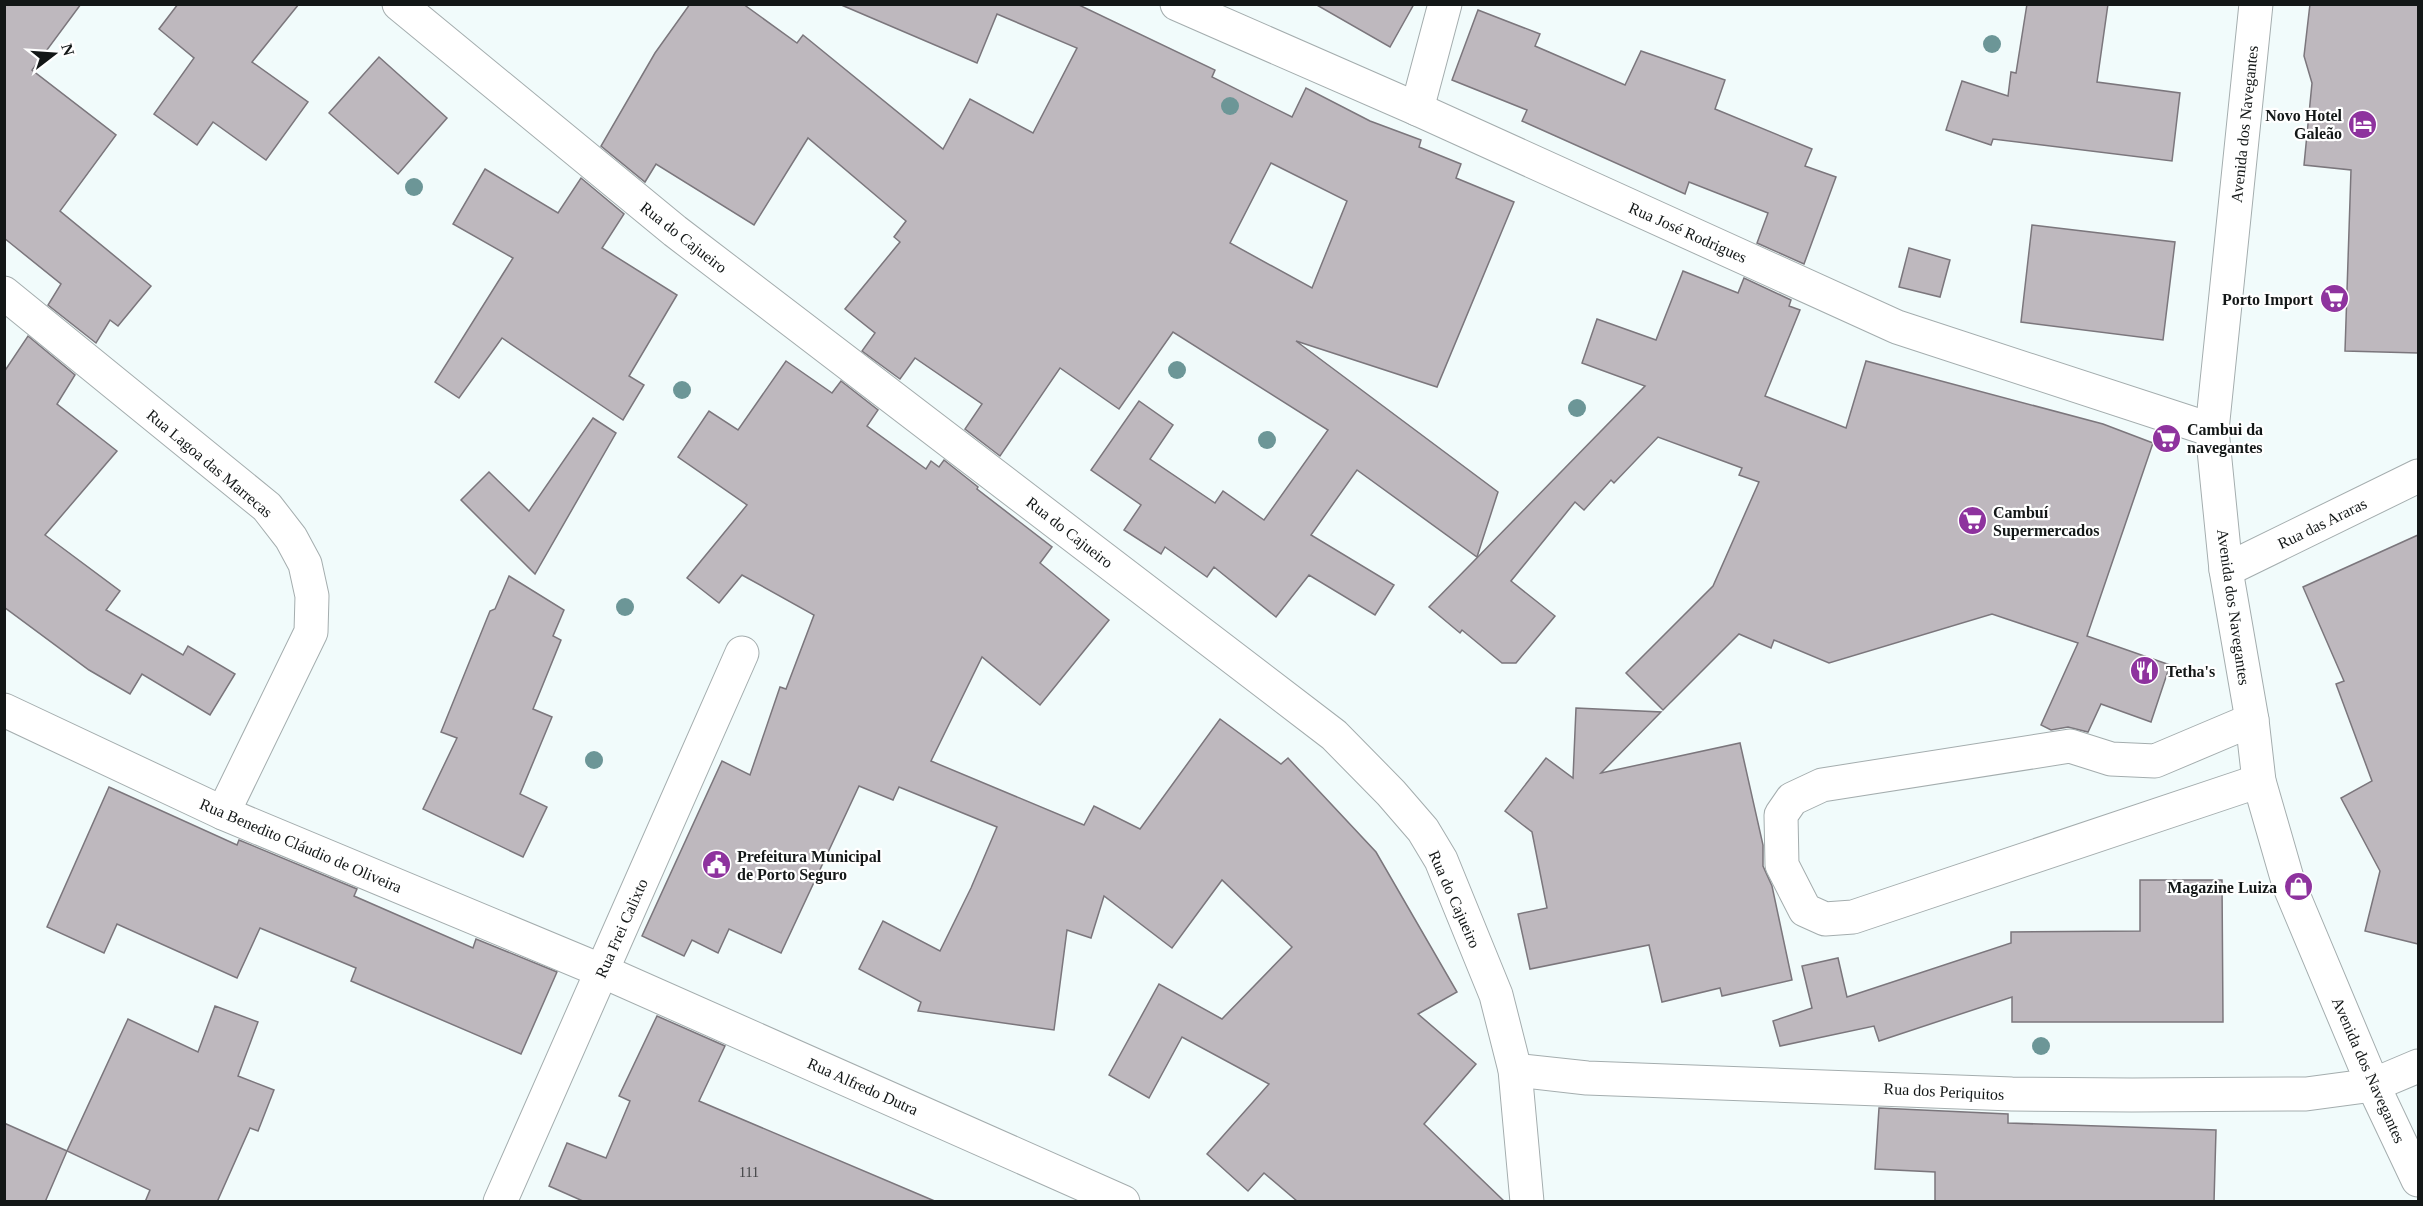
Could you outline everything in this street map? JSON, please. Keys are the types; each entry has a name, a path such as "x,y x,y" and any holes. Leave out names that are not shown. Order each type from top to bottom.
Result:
{"street":[{"name":"Rua do Cajueiro","path":"399,4 675,231 1334,735 1417,822 1441,860 1496,994 1515,1070 1527,1202"},
{"name":"Rua José Rodrigues","path":"1177,4 1416,109 1897,327 2212,430"},
{"path":"1416,109 1445,4"},
{"name":"Avenida dos Navegantes","path":"2256,4 2212,430 2226,570 2252,720 2259,781 2289,885 2373,1085 2418,1180"},
{"name":"Rua Lagoa das Marrecas","path":"4,293 267,507 291,538 305,564 312,596 311,633 223,813"},
{"name":"Rua das Araras","path":"2226,570 2418,476"},
{"name":"Rua Frei Calixto","path":"500,1202 742,653"},
{"name":"Rua Benedito Cláudio de Oliveira","path":"4,710 223,813 602,971"},
{"path":"2252,720 2155,761 2111,759 2070,746 1822,785 1792,799 1781,815 1782,865 1805,910 1825,919 1853,917 2259,781"},
{"name":"Rua Alfredo Dutra","path":"602,971 1124,1202"},
{"name":"Rua dos Periquitos","path":"1515,1070 1587,1078 1907,1088 2012,1094 2306,1094 2373,1085 2418,1066"}],"building":[{"path":"4,4 81,4 32,70 116,135 60,211 151,286 118,326 110,320 96,343 48,305 61,284 4,238"},
{"path":"178,4 299,4 252,62 308,102 266,160 213,122 197,145 154,114 194,58 159,29"},
{"path":"690,4 743,4 797,43 803,35 943,149 970,99 1033,133 1077,48 997,14 977,63 839,4 1077,4 1215,70 1212,77 1292,117 1306,88 1370,121 1421,140 1419,147 1461,164 1456,178 1514,202 1437,387 1296,341 1498,492 1477,557 1357,470 1311,535 1394,585 1375,615 1309,575 1276,617 1214,567 1207,577 1165,547 1161,554 1124,530 1141,505 1091,470 1139,401 1173,425 1150,459 1215,503 1223,491 1264,520 1328,430 1173,332 1119,409 1060,368 1000,456 965,429 982,404 915,358 900,379 862,351 875,333 845,309 900,242 894,237 906,221 808,138 754,225 656,164 645,182 601,146 655,53","holes":["1271,163 1347,201 1312,288 1230,243"]},
{"path":"1315,4 1414,4 1390,47"},
{"path":"2027,4 2108,4 2097,82 2180,93 2172,161 1993,139 1991,145 1946,130 1962,81 2008,96 2011,72 2016,73"},
{"path":"2310,4 2418,4 2418,353 2345,351 2351,170 2304,165 2312,83 2304,56"},
{"path":"1478,10 1540,34 1535,46 1625,85 1641,51 1725,80 1715,109 1812,149 1805,166 1836,177 1804,264 1757,243 1768,213 1689,182 1685,194 1522,121 1527,110 1452,80"},
{"path":"379,57 447,118 398,174 329,113"},
{"path":"485,169 558,213 581,178 624,214 602,248 677,295 629,376 644,385 623,420 502,338 459,398 435,382 513,258 453,224"},
{"path":"2032,225 2175,242 2163,340 2021,322"},
{"path":"1909,248 1950,260 1940,297 1899,287"},
{"path":"1683,271 1738,293 1744,278 1791,300 1789,306 1800,310 1765,396 1846,428 1866,361 2103,424 2153,443 2087,636 2170,665 2151,722 2101,704 2088,732 2068,727 2051,730 2041,725 2078,643 1992,614 1829,663 1774,640 1771,648 1739,634 1663,710 1626,673 1713,586 1759,482 1739,475 1742,468 1658,437 1614,483 1611,480 1584,510 1575,502 1511,581 1555,616 1516,663 1502,663 1462,630 1460,633 1429,607 1645,386 1582,363 1597,319 1656,340"},
{"path":"28,336 75,375 57,404 117,451 45,535 120,591 106,610 183,655 188,646 235,674 210,715 142,674 130,694 89,670 4,607 4,372"},
{"path":"786,361 832,393 841,381 878,410 867,426 926,469 931,461 939,467 944,460 978,487 977,489 1052,547 1040,563 1109,620 1040,705 982,657 931,761 1084,825 1094,806 1140,829 1220,719 1281,764 1288,758 1376,852 1457,992 1418,1014 1476,1064 1424,1124 1505,1202 1297,1201 1264,1173 1248,1191 1207,1154 1269,1084 1182,1037 1149,1098 1109,1075 1159,984 1222,1019 1292,947 1222,880 1172,948 1104,896 1091,938 1067,930 1054,1030 918,1011 921,1002 859,969 883,921 940,951 971,888 997,827 899,787 893,800 859,786 781,953 729,929 718,953 692,940 684,956 642,936 722,761 750,775 780,687 786,689 814,615 742,575 719,603 687,578 747,505 678,457 709,411 738,430"},
{"path":"593,418 616,433 535,574 461,500 489,472 529,511"},
{"path":"2418,535 2418,944 2365,931 2380,871 2341,798 2372,781 2336,684 2344,681 2303,587"},
{"path":"509,576 564,610 553,636 561,640 533,709 552,717 520,794 547,807 523,857 423,809 457,738 441,732 490,611 495,609"},
{"path":"1576,708 1661,712 1601,773 1740,743 1763,845 1763,866 1772,886 1792,980 1722,996 1720,988 1662,1002 1649,945 1530,969 1518,914 1547,908 1532,832 1505,811 1546,758 1573,778"},
{"path":"109,787 237,845 239,840 357,889 354,896 473,948 476,939 557,972 521,1054 351,981 356,968 260,928 237,978 117,924 104,953 47,927"},
{"path":"2140,880 2222,880 2223,1022 2012,1022 2012,997 1879,1041 1874,1026 1780,1046 1773,1021 1812,1008 1802,966 1838,958 1847,997 2011,943 2011,932 2140,931"},
{"path":"215,1006 258,1022 238,1076 274,1090 258,1131 250,1128 217,1202 145,1202 150,1190 67,1151 128,1019 198,1052"},
{"path":"657,1016 725,1046 699,1101 937,1202 585,1202 549,1186 567,1143 606,1158 630,1101 619,1096"},
{"path":"1879,1108 2008,1114 2008,1123 2216,1130 2214,1202 1935,1202 1935,1172 1875,1169"},
{"path":"4,1123 67,1151 45,1202 4,1202"}],"place":[{"name":"Novo Hotel Galeão","path":"2363,124"},
{"name":"Porto Import","path":"2334,299"},
{"name":"Cambui da navegantes","path":"2166,438"},
{"name":"Cambuí Supermercados","path":"1972,521"},
{"name":"Tetha's","path":"2145,671"},
{"name":"Prefeitura Municipal de Porto Seguro","path":"716,865"},
{"name":"Magazine Luiza","path":"2298,887"}]}
